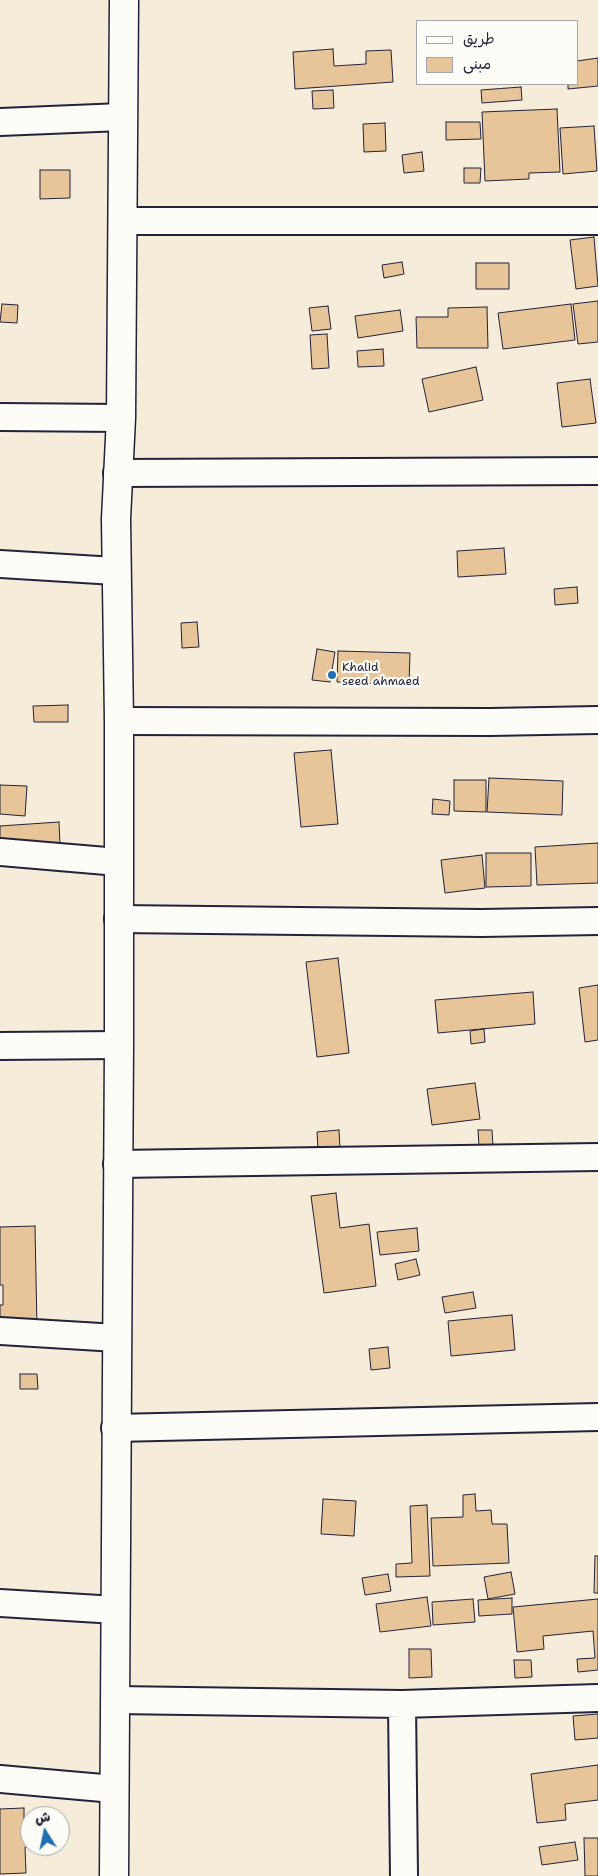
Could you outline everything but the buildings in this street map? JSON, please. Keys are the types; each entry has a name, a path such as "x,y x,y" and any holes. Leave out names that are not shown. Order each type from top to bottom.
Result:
{"main road":[{"path":"114,1876 118,1045 118,722 115,571 117,473 121,418 124,0"}],"street":[{"path":"0,122 122,117"},
{"path":"123,220 598,222"},
{"path":"0,417 121,418"},
{"path":"117,473 598,471"},
{"path":"0,564 115,571"},
{"path":"118,722 490,722 598,720"},
{"path":"0,852 118,862"},
{"path":"118,919 482,923 598,922"},
{"path":"0,1046 118,1045"},
{"path":"117,1164 598,1157"},
{"path":"0,1331 117,1338"},
{"path":"115,1428 598,1417"},
{"path":"0,1603 116,1610"},
{"path":"115,1700 402,1704 598,1698"},
{"path":"402,1704 404,1876"},
{"path":"0,1779 114,1789"}],"place":[{"name":"Khalid seed ahmaed","path":"332,675"}]}
